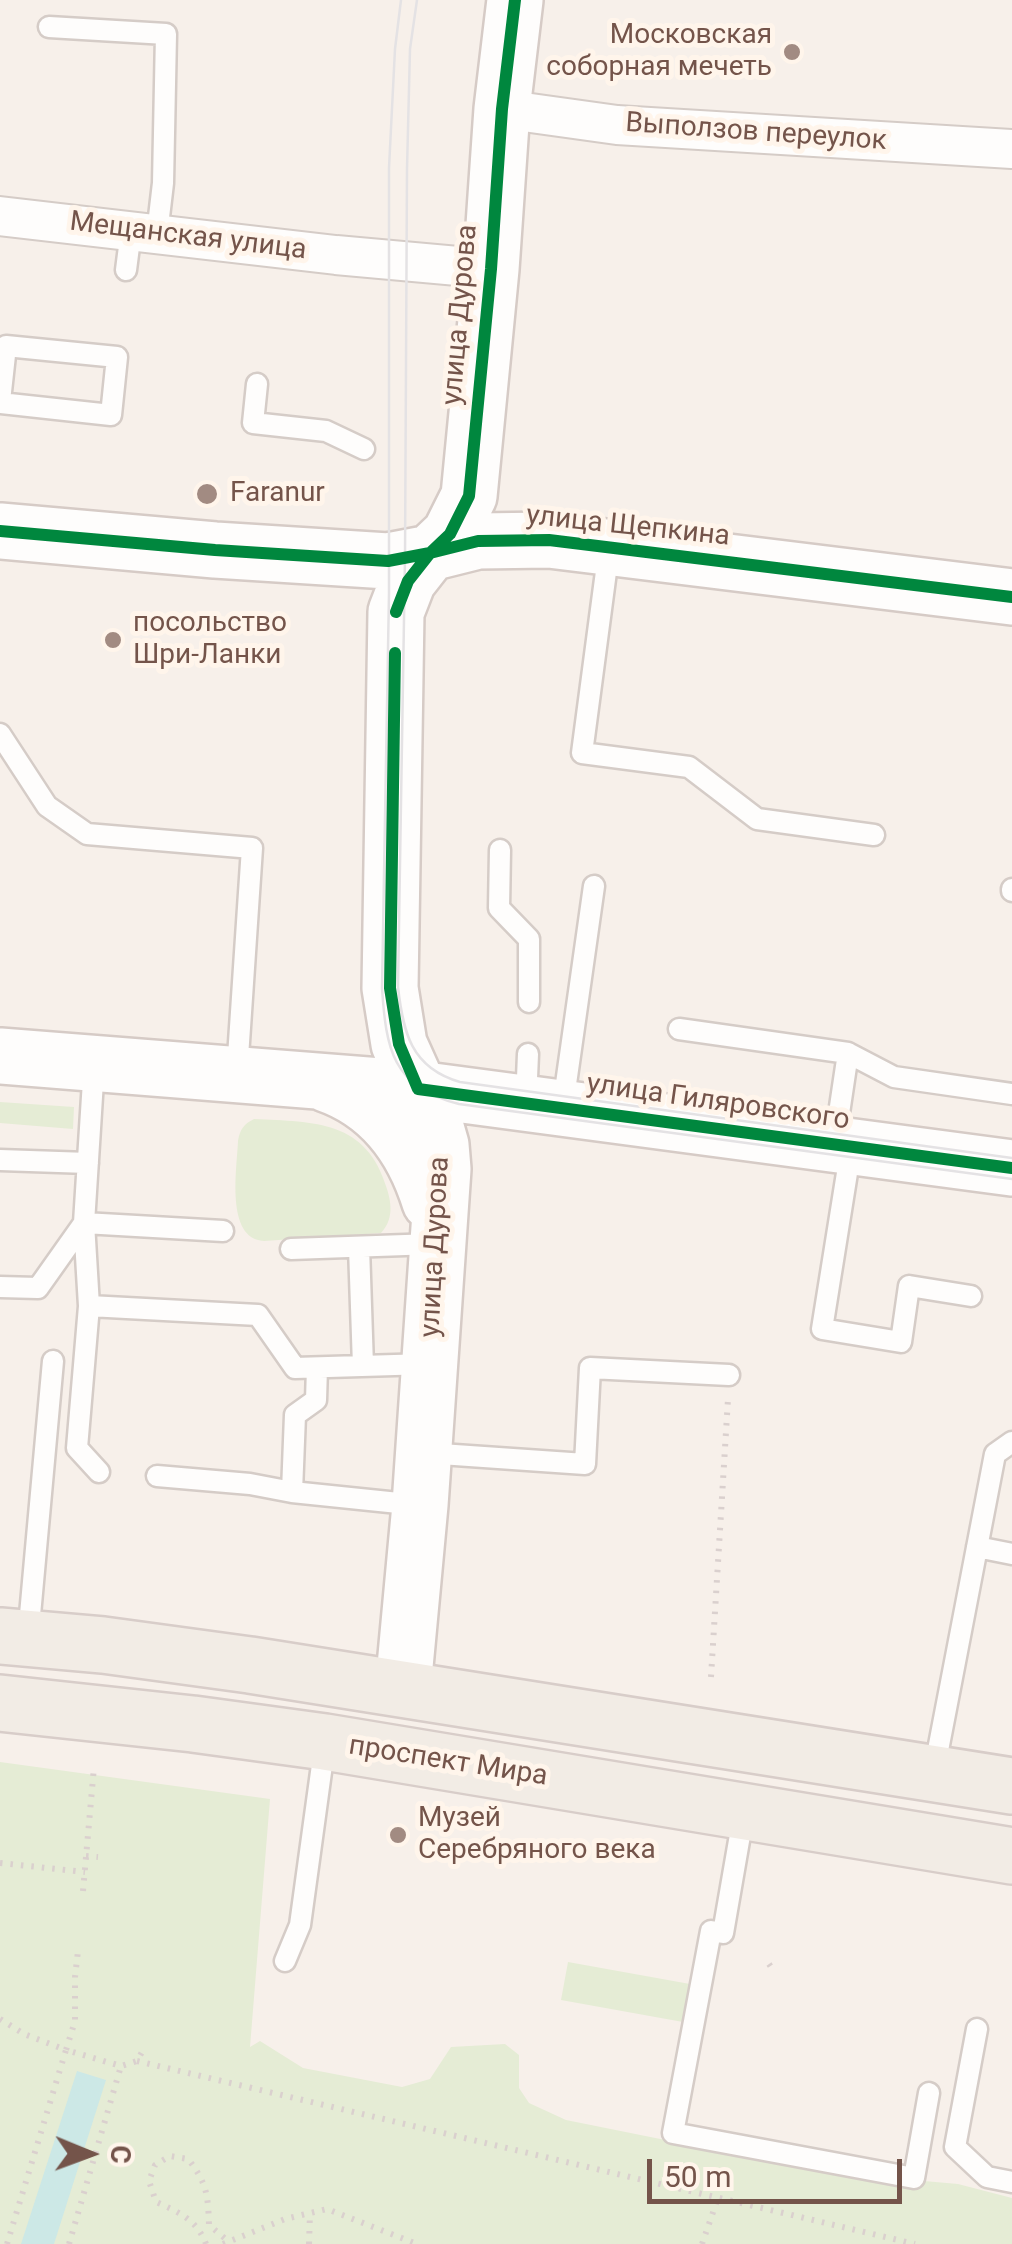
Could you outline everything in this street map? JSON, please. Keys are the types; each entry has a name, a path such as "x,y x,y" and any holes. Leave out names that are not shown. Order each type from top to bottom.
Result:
{"main road":[{"name":"улица Дурова","path":"403,1688 443,1169 435,1124 399,1044 390,988 396,612 408,581 387,558 450,534 469,496 515,0"},
{"name":"улица Щепкина","path":"0,531 387,558 478,541 515,539 1012,597"},
{"name":"улица Гиляровского","path":"0,1056 418,1089 539,1088 843,1145 1012,1168"},
{"path":"316,1080 348,1092 374,1109 398,1134 421,1172 439,1244"},
{"path":"14,1637 232,1662 1012,1786"},
{"name":"проспект Мира","path":"0,1703 325,1742 1012,1856"}],"street":[{"name":"Выползов переулок","path":"502,109 617,125 1012,149"},
{"name":"Мещанская улица","path":"0,216 491,269"}],"lane":[{"path":"49,27 166,34 163,183 126,270"},
{"path":"6,346 117,350 111,415 0,402 2,374 6,346"},
{"path":"257,384 253,423 326,430 364,449"},
{"path":"609,547 582,753 689,767 757,819 874,835"},
{"path":"0,734 47,806 87,834 252,848 237,1074"},
{"path":"500,850 499,908 529,939 528,1002"},
{"path":"539,1088 594,886"},
{"path":"679,1029 848,1053 894,1076 1012,1094"},
{"path":"848,1053 843,1145 822,1329 900,1342 909,1286 971,1296"},
{"path":"94,1063 84,1223 88,1306 77,1448 99,1472"},
{"path":"0,1160 88,1163"},
{"path":"84,1223 223,1231"},
{"path":"0,1287 38,1288 84,1223"},
{"path":"291,1249 439,1244"},
{"path":"359,1246 363,1366"},
{"path":"88,1306 258,1315 295,1368 430,1364"},
{"path":"14,1637 54,1361"},
{"path":"292,1492 295,1415 316,1400 317,1368"},
{"path":"156,1476 250,1484 292,1492 585,1464 590,1368 730,1375"},
{"path":"934,1773 995,1454 1012,1442"},
{"path":"977,1547 1012,1554"},
{"path":"285,1962 300,1925 325,1742"},
{"path":"744,1810 722,1933 711,1931 673,2134 914,2178 930,2093"},
{"path":"976,2029 955,2147 986,2177 1012,2182"}],"path":[{"path":"710,1677 730,1375"},
{"path":"84,1891 94,1767"},
{"path":"86,1856 98,1856"},
{"path":"0,1862 85,1872"},
{"path":"7,2244 76,2022 78,1951"},
{"path":"0,2019 24,2034 121,2066 137,2061 915,2244"},
{"path":"137,2061 142,2052"},
{"path":"69,2244 121,2066"},
{"path":"206,2244 200,2229 156,2202 150,2181 155,2166 170,2156 188,2159 198,2172 208,2193 209,2225 226,2242 285,2219 327,2209 417,2244"},
{"path":"702,2244 718,2198"},
{"path":"309,2244 310,2213"}],"green space":[{"path":"0,1102 74,1107 73,1129 0,1123"},
{"path":"254,1119 318,1124 352,1137 366,1149 378,1166 390,1201 389,1218 381,1233 264,1241 252,1237 238,1216 236,1184 239,1137 243,1127"},
{"path":"0,1762 270,1799 250,2047 260,2041 303,2068 402,2087 430,2079 451,2047 505,2044 519,2055 519,2088 529,2103 566,2120 700,2147 890,2178 958,2184 1012,2198 1012,2244 0,2244"},
{"path":"568,1962 690,1984 683,2022 561,2000"}],"water":[{"path":"77,2071 106,2080 54,2244 21,2244"}],"tram line":[{"path":"401,0 389,168 389,593 382,988 386,1029 397,1062 419,1088 459,1104 1012,1179"},
{"path":"417,0 410,49 407,169 398,987 412,1046 430,1068 460,1082 1012,1158"}],"cycle path":[{"path":"396,612 408,581 450,534 469,496 515,0"},
{"path":"0,531 388,561 478,541 549,540 1012,597"},
{"path":"395,653 390,988 399,1044 418,1089 1012,1168"}],"place":[{"name":"Московская соборная мечеть","path":"792,52"},
{"name":"Faranur","path":"207,494"},
{"name":"посольство Шри-Ланки","path":"113,640"},
{"name":"Музей Серебряного века","path":"398,1835"}]}
